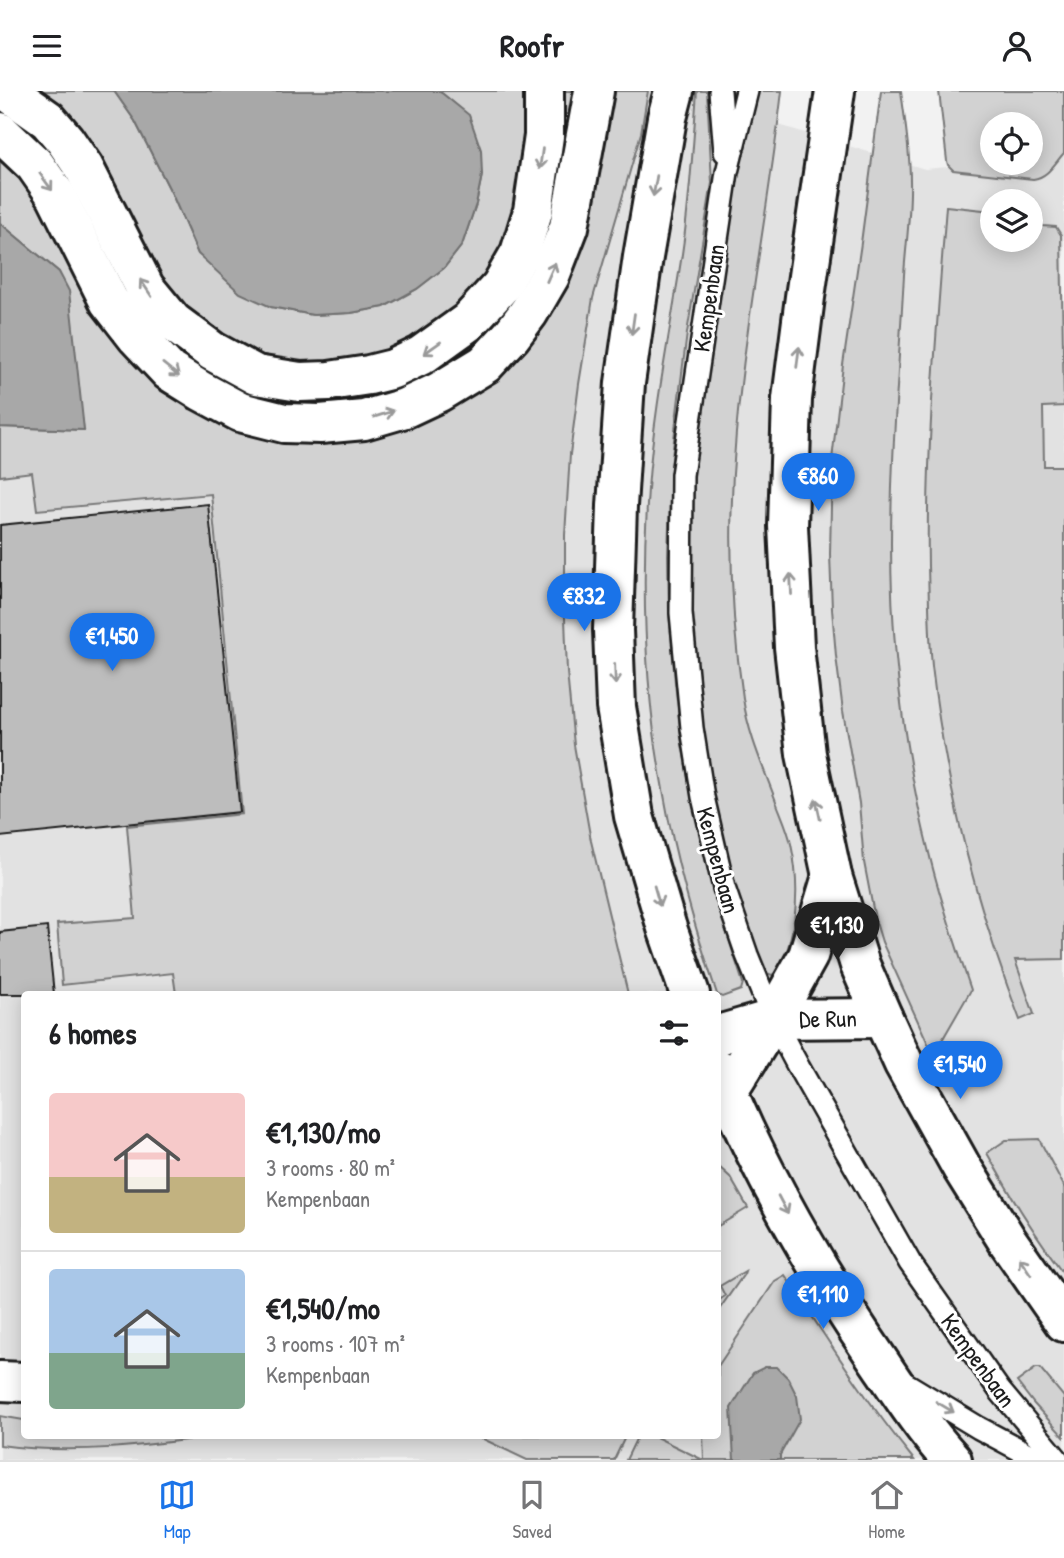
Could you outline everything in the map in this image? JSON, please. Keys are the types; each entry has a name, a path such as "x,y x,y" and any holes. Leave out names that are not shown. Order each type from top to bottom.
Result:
{"main road":[{"path":"6,91 48,120 65,140 84,168 145,288 173,322 212,351 256,375 310,382 369,376 393,369 422,355 468,322 500,286 520,253 533,211 544,136 544,91"},
{"path":"0,132 35,165 56,195 109,301 137,337 169,371 240,412 284,423 320,424 364,420 405,408 439,393 485,364 530,312 550,276 569,227 594,91"},
{"path":"835,91 792,399 788,526 794,647 806,754 832,876 860,965 883,1018 904,1064 962,1168 1007,1240 1064,1322"},
{"path":"670,105 643,257 625,383 613,630 616,707 634,816 689,991"},
{"name":"De Run","path":"721,1087 773,1019 808,956 832,876"},
{"name":"De Run","path":"721,1033 773,1019 883,1018"},
{"name":"Kempenbaan","path":"721,1087 811,1257 886,1372 952,1460"},
{"path":"0,1381 21,1382"}],"lane":[{"path":"720,91 727,171"},
{"path":"727,171 747,91"},
{"name":"Kempenbaan","path":"727,171 682,475 681,613 692,728 703,797 724,888 773,1019 881,1214 910,1263 999,1391 1058,1460"},
{"name":"Kempenbaan","path":"886,1372 979,1428 1039,1460"}],"shaded area":[{"path":"0,91 666,91 925,169 980,164 980,175 1043,175 1043,158 1064,156 1064,1460 0,1460"},
{"path":"22,91 114,91 135,121 172,194 198,254 271,307 313,315 351,313 384,307 417,289 444,268 462,245 476,204 482,175 469,116 438,91 527,91 529,112 514,223 483,286 409,346 324,368 254,357 175,303"},
{"path":"114,91 438,91 469,115 481,150 482,175 476,204 462,245 444,268 417,289 384,307 351,313 313,315 271,307 240,293 198,254 172,194 135,121"},
{"path":"559,91 580,91 555,217 519,302 476,351 393,398 305,408 232,392 172,356 39,150 45,144 60,161 163,336 184,355 201,365 336,399 364,396 397,387 444,364 470,345 492,321"},
{"path":"607,91 648,91 641,133 593,298 570,454 565,535 567,672 574,745 591,841 627,991 176,991 173,973 62,985 57,924 135,918 127,826 242,814 211,494 37,510 32,472 0,476 0,427 84,430 59,272 0,223 0,150 19,168 164,385 409,426 470,396 500,371"},
{"path":"697,91 707,91 712,183 687,333 676,421 671,468 668,555 669,612 681,738 693,805 718,906 743,983 741,990 722,997 721,991 716,991 701,945 669,820 652,719 646,642 648,489 658,400 685,234"},
{"path":"733,91 782,91 740,390 733,466 731,532 735,632 745,711 788,834 795,869 796,894 792,932 784,961 772,975 764,972 738,902 721,835 698,705 690,593 693,460 735,159"},
{"path":"881,91 901,91 910,169 891,511 896,661 906,739 920,815 938,888 971,990 941,1042 930,1048 882,942 875,919 864,862 859,803 843,711 832,609 832,460"},
{"path":"939,91 1064,91 1064,153 1043,176 1033,179 997,175 1043,175 1043,112 980,112 980,173 953,170 948,165"},
{"path":"946,206 980,210 980,252 1043,252 1043,226 1056,227 1061,235 1064,406 1043,407 1044,466 1064,466 1064,959 1015,960 1034,1014 1020,1020 990,934 965,846 938,712 932,666 928,566 933,386"},
{"path":"0,223 59,272 69,291 84,430 0,427"},
{"path":"1039,1139 1064,1186 1064,1274 1023,1215 987,1153 1006,1140"},
{"path":"721,1169 730,1177 748,1208 721,1224"},
{"path":"745,1271 721,1307 721,1299 725,1296 721,1285"},
{"path":"785,1275 863,1392 914,1460 704,1460 703,1439 721,1439 721,1362 775,1281"},
{"path":"765,1367 777,1367 788,1378 797,1396 800,1419 780,1455 780,1460 734,1460 731,1408 753,1373"},
{"path":"1040,1368 1064,1397 1064,1437 1017,1382"},
{"path":"0,1416 21,1420 21,1439 194,1439 83,1449 0,1445"},
{"path":"483,1439 624,1439 614,1460 527,1460"},
{"path":"636,1439 660,1439 703,1460 626,1460"}],"building":[{"path":"208,504 240,812 0,837 0,525"},
{"path":"47,927 54,991 0,994 0,932"}]}
